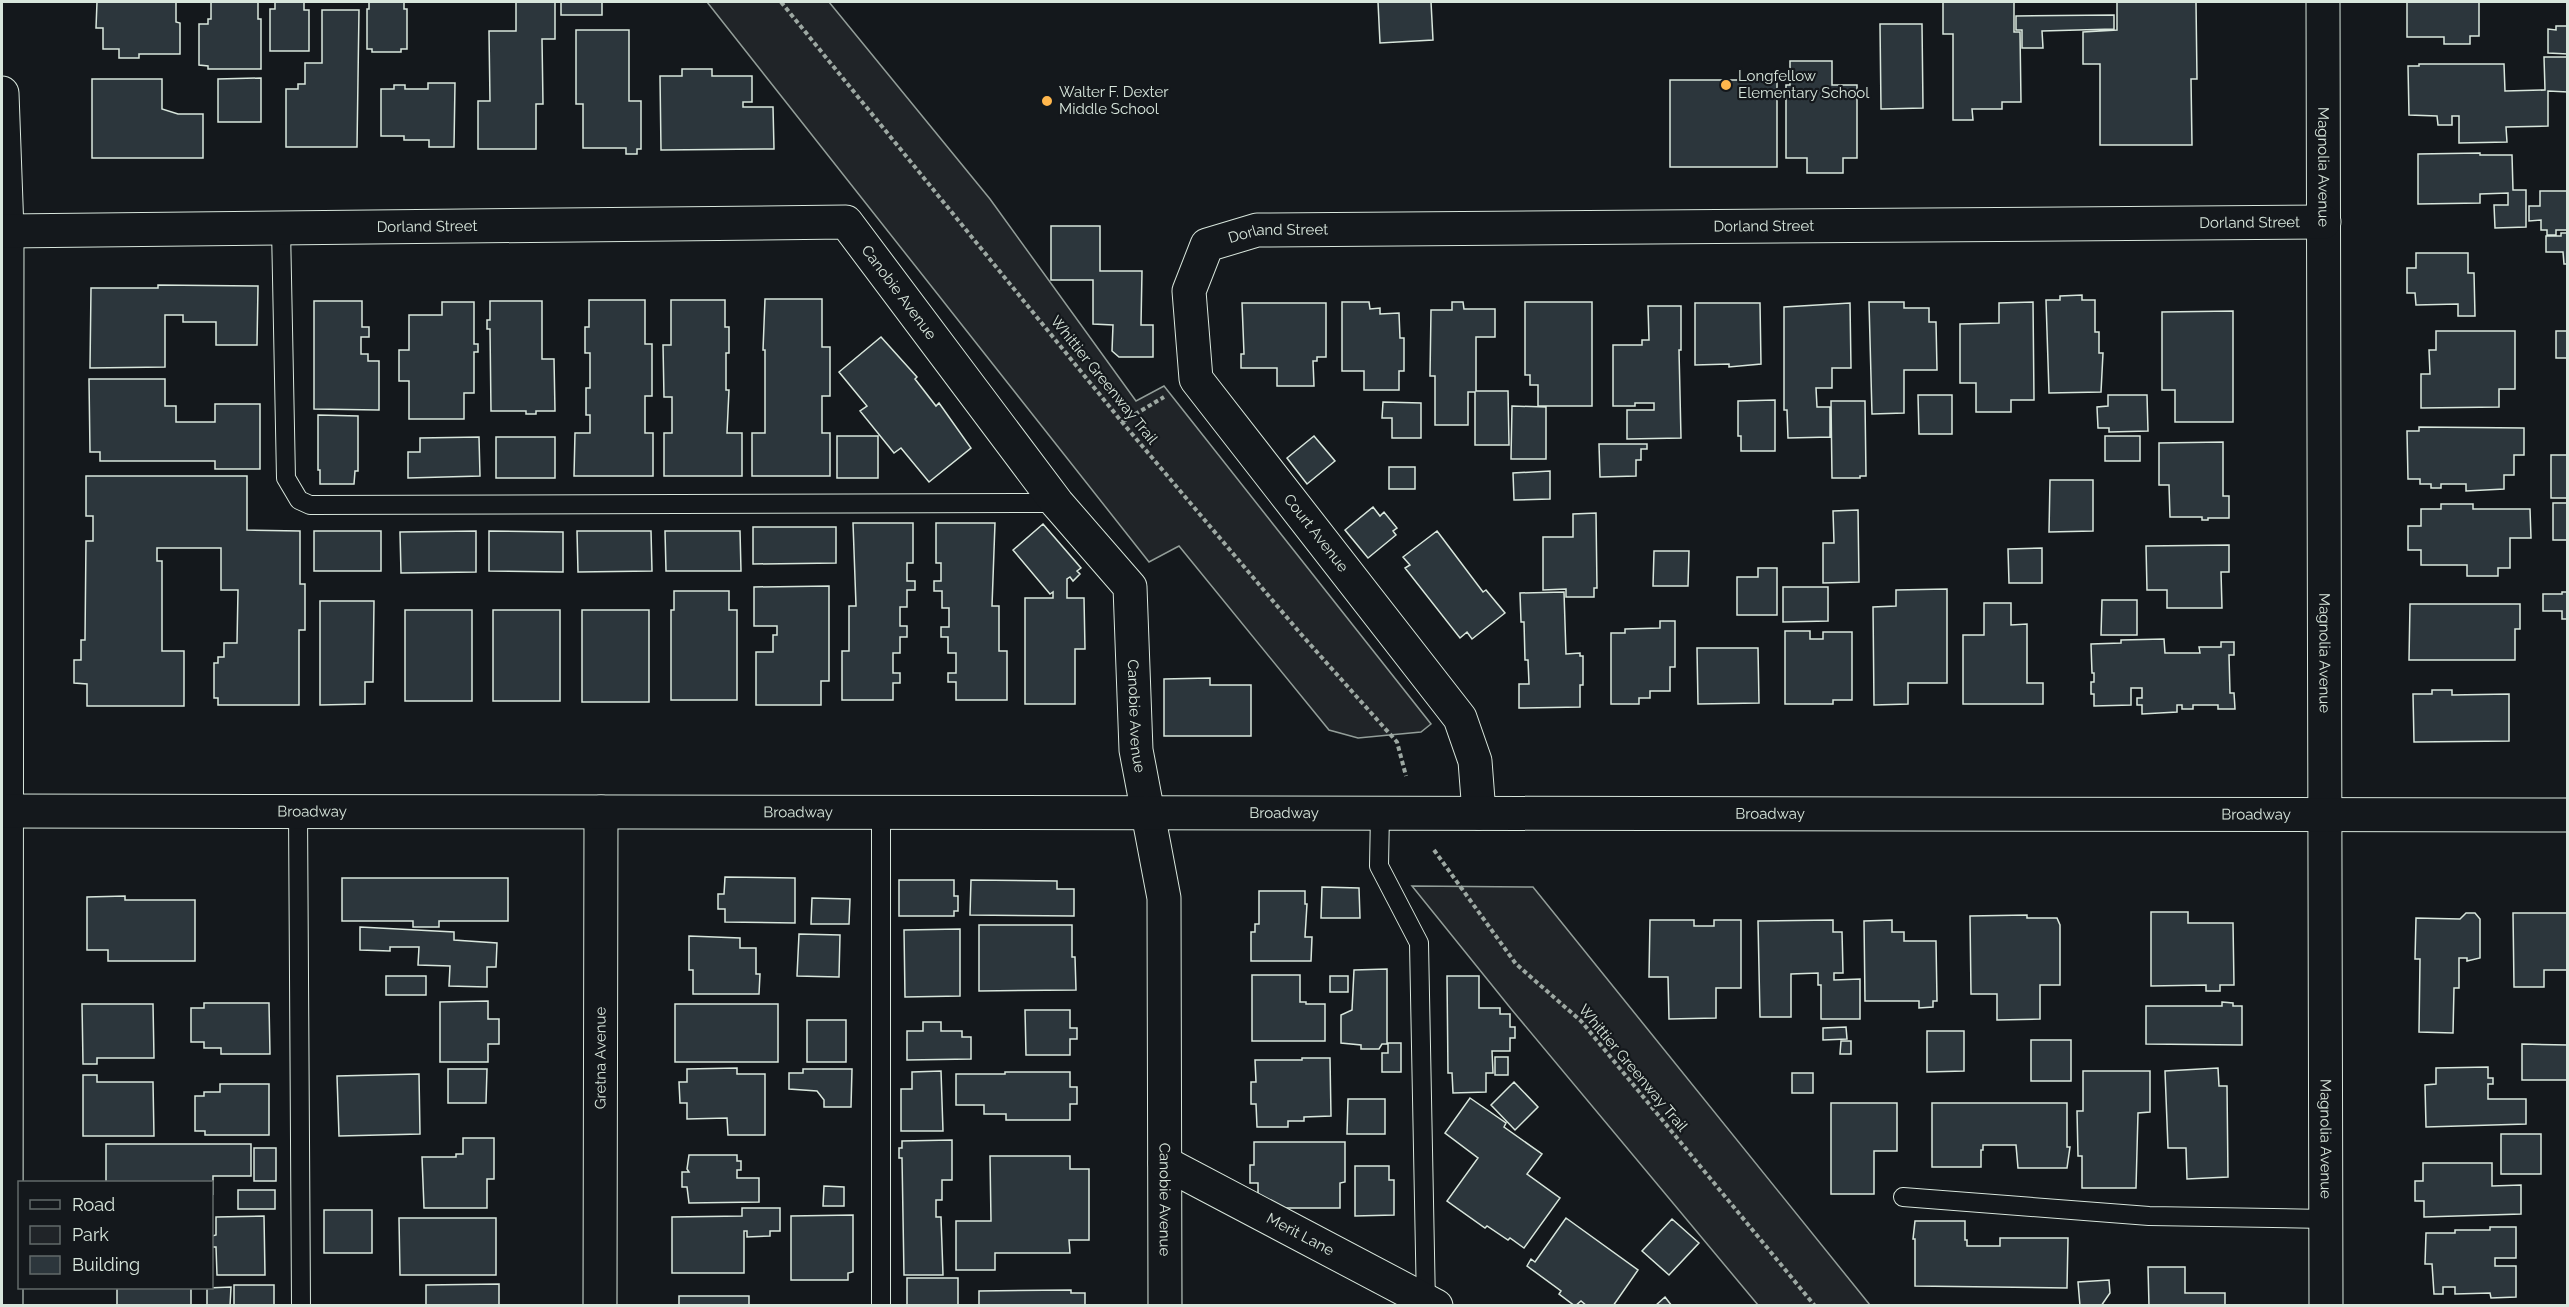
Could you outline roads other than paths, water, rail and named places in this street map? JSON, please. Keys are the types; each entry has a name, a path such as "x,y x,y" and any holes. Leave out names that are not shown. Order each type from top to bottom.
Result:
{"street":[{"name":"Magnolia Avenue","path":"2323,2 2326,1305"},
{"path":"2,93 7,231 6,1305"},
{"name":"Dorland Street","path":"7,231 846,222"},
{"name":"Canobie Avenue","path":"846,222 1057,504 1130,587 1136,750 1164,898 1165,1305"},
{"name":"Dorland Street","path":"1196,379 1189,291 1207,245 1257,230 2324,222"},
{"name":"Court Avenue","path":"1196,379 1460,718 1475,761 1479,813"},
{"name":"Broadway","path":"5,811 2568,815"},
{"name":"Gretna Avenue","path":"600,1305 601,812"},
{"name":"Merit Lane","path":"1165,1163 1430,1304"}],"lane":[{"path":"280,228 286,478 299,500 310,505 1057,504"},
{"path":"298,811 301,1305"},
{"path":"880,812 881,1305"},
{"path":"1380,813 1379,866 1419,943 1430,1304"},
{"path":"1903,1197 2149,1216 2325,1219"}],"place":[{"name":"Longfellow Elementary School","path":"1726,85"},
{"name":"Walter F. Dexter Middle School","path":"1047,101"}]}
